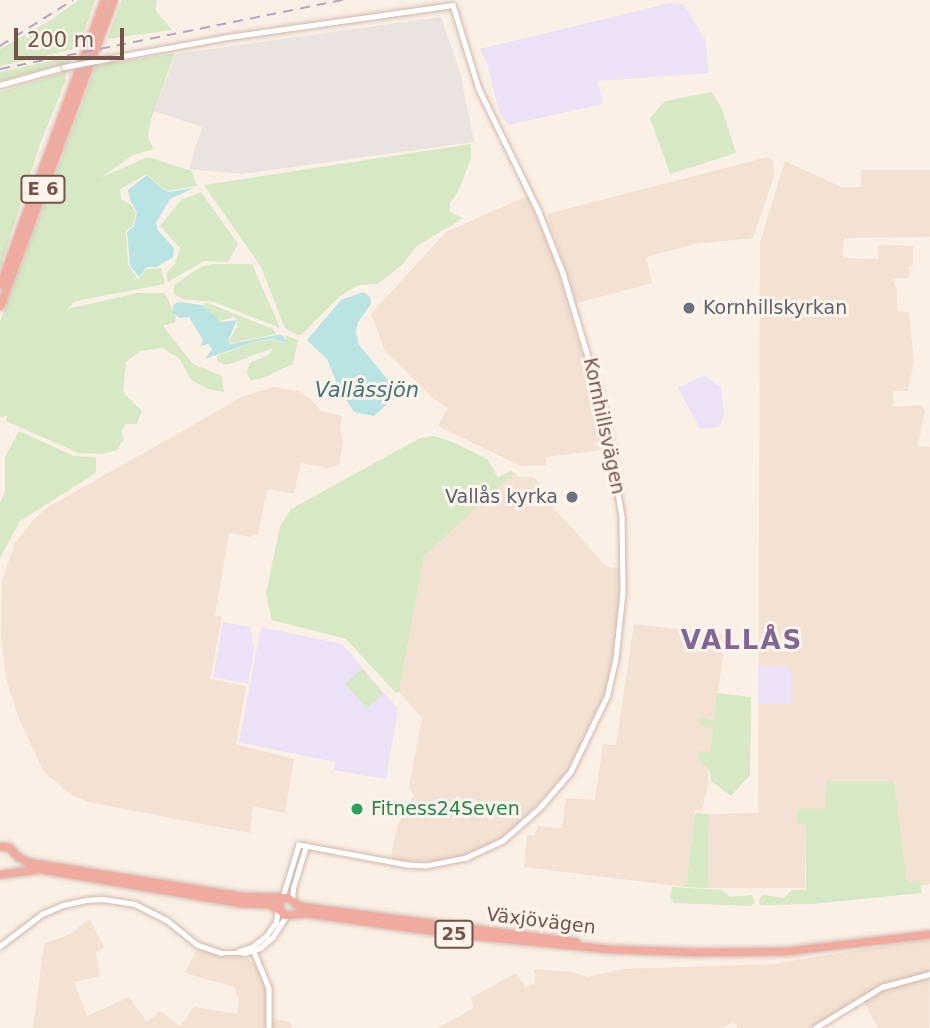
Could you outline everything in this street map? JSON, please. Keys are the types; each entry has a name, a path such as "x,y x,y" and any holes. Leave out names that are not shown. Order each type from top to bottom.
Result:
{"highway":[{"name":"E 6","path":"0,284 104,0"},
{"name":"E 6","path":"0,306 113,0"},
{"name":"Växjövägen","path":"0,846 9,847 17,856 28,862 242,896 282,898 305,906 618,948"},
{"path":"0,881 17,856"},
{"name":"Växjövägen","path":"6,873 40,869 242,903 268,904 289,914 305,913 574,947 697,952 786,951 930,934"},
{"path":"278,910 282,898"},
{"path":"289,914 293,901"}],"street":[{"name":"Kornhillsvägen","path":"0,85 107,58 265,31 453,5 479,89 539,212 563,273 593,368 617,476 624,570 616,659 603,708 575,764 559,787 503,841 488,850 447,863 408,865 299,845 282,898"},
{"path":"293,901 292,890 306,846"},
{"path":"0,946 42,914 63,905 103,899 143,907 168,921 198,945 228,953 252,949 272,938 289,914"},
{"path":"252,949 273,928 278,910"},
{"path":"252,949 268,988 269,1028"},
{"path":"815,1028 882,987 930,974"}],"shaded area":[{"path":"670,3 682,4 687,9 706,41 709,73 598,81 603,104 508,125 499,111 488,66 480,49"},
{"path":"441,17 460,72 474,142 241,174 189,169 202,127 154,111 176,54"},
{"path":"768,157 773,161 774,176 753,238 694,244 646,257 652,283 577,303 547,214"},
{"path":"785,161 841,187 861,187 861,170 930,170 930,237 844,238 843,258 878,259 878,245 913,246 913,267 909,267 909,278 892,278 897,290 897,311 909,312 914,362 908,391 893,391 893,407 921,405 925,410 918,446 930,447 930,884 922,886 921,881 907,882 894,782 828,781 826,809 799,809 806,823 805,888 708,888 709,814 758,813 760,242"},
{"path":"527,196 553,255 610,449 546,457 546,465 521,466 438,426 448,408 435,400 385,351 371,314 446,232"},
{"path":"704,375 721,387 724,415 719,427 700,429 678,388"},
{"path":"273,387 298,391 310,398 321,411 342,416 340,429 343,442 339,465 327,468 301,463 294,494 270,489 266,495 258,535 252,534 251,537 229,533 215,615 222,617 210,679 246,686 236,744 294,759 285,813 253,806 250,833 93,803 73,796 44,772 19,719 7,682 1,638 2,580 15,543 35,518 50,506 244,396"},
{"path":"515,473 518,477 534,477 541,485 543,496 604,564 612,568 621,567 617,637 605,695 568,770 518,825 475,854 441,861 395,861 391,856 397,828 405,808 414,796 409,787 422,718 399,692 424,556"},
{"path":"223,622 250,627 254,649 248,684 213,677"},
{"path":"634,624 726,635 714,720 701,719 701,725 713,726 710,753 699,752 698,759 708,769 708,785 702,810 695,810 686,887 524,867 527,835 535,836 537,826 562,828 566,798 595,800 603,744 616,745"},
{"path":"261,627 342,644 398,709 386,779 334,770 335,762 239,742"},
{"path":"758,665 788,666 788,671 791,672 791,704 758,704"},
{"path":"90,919 104,947 96,953 100,976 74,982 87,1016 129,997 147,1022 160,1011 180,1026 194,1007 237,1014 239,999 234,987 185,973 197,949 222,956 245,957 258,968 266,989 267,1018 291,1022 292,1028 33,1028 44,944 70,934"},
{"path":"930,939 929,1028 878,1028 863,1000 821,1028 737,1028 734,1021 723,1028 437,1028 474,1008 471,998 516,973 526,988 535,983 534,969 573,972 587,977 623,969 772,964"}],"green space":[{"path":"79,0 95,0 82,38 75,49 0,66 0,49 51,20"},
{"path":"122,0 157,0 156,11 172,30 107,39"},
{"path":"175,53 151,119 148,137 154,149 133,155 100,178 148,157 192,171 197,186 169,191 147,174 120,189 121,199 131,205 136,213 133,225 126,231 128,265 138,279 147,269 161,268 165,284 76,301 67,309 137,293 165,293 176,317 175,322 163,326 193,364 222,376 224,392 208,389 191,380 179,358 162,348 140,351 126,362 123,392 142,411 137,424 126,424 121,431 124,439 117,450 102,454 79,453 6,421 7,416 0,417 0,322 96,66"},
{"path":"73,56 72,62 0,81 0,72"},
{"path":"66,72 65,82 40,144 0,269 0,92"},
{"path":"712,92 722,109 736,153 670,174 650,118 665,101"},
{"path":"471,144 471,158 458,192 450,203 450,212 463,218 417,246 402,265 378,284 359,285 340,296 302,334 297,335 285,328 261,267 204,185"},
{"path":"201,192 238,244 228,262 204,261 168,282 166,273 175,264 180,248 160,226 181,200"},
{"path":"211,264 252,264 280,328 214,302 183,299 174,294 174,285 201,267"},
{"path":"208,303 273,329 276,334 232,343 229,340 237,327 237,320 233,317 221,321 214,317 202,304"},
{"path":"285,335 298,340 293,364 260,379 250,380 247,372 250,363 268,355 273,348 227,365 217,361 217,356 256,341 286,343"},
{"path":"19,431 74,456 96,457 96,473 20,521 0,558 0,503 5,492 5,457"},
{"path":"434,436 487,459 498,477 511,471 515,473 424,556 399,692 396,693 346,639 272,620 266,594 280,526 291,509 420,438"},
{"path":"362,669 383,694 366,708 345,683"},
{"path":"717,693 751,697 750,775 731,796 711,781 709,770 698,759 699,751 710,752 713,727 700,725 701,718 714,720"},
{"path":"827,781 894,781 907,882 921,881 921,893 813,904 760,905 759,899 763,895 784,898 792,890 806,890 806,824 797,823 798,809 825,809"},
{"path":"695,813 709,814 708,888 686,887"},
{"path":"672,887 722,890 730,897 752,895 755,902 751,906 674,903 670,898"}],"water":[{"path":"147,175 169,192 194,188 170,199 156,223 157,229 174,248 173,257 157,267 147,267 139,277 130,266 127,232 134,226 137,212 128,190"},
{"name":"Vallåssjön","path":"363,292 370,297 371,304 358,322 356,332 359,345 389,381 393,399 374,416 354,412 339,389 327,359 307,340 341,300"},
{"path":"178,302 202,305 221,322 237,320 228,340 231,344 277,335 282,335 288,343 271,339 256,341 205,359 212,349 208,344 200,346 203,340 189,317 180,318 173,313 173,305"}],"railway":[{"path":"0,46 73,0"},
{"path":"0,69 343,0"}],"place":[{"name":"Kornhillskyrkan","path":"689,308"},
{"name":"Vallås kyrka","path":"572,497"},
{"name":"Fitness24Seven","path":"357,809"}],"district":[{"name":"VALLÅS","path":"742,641"}]}
